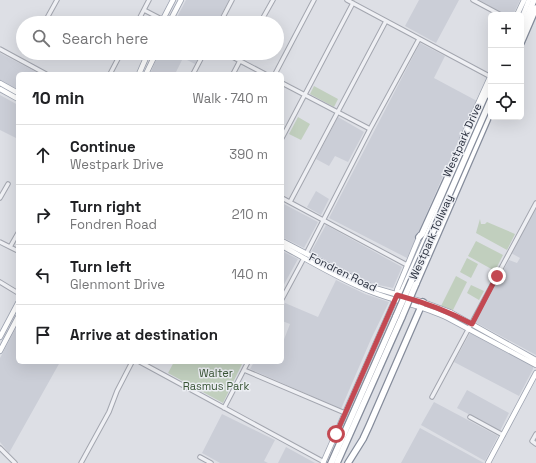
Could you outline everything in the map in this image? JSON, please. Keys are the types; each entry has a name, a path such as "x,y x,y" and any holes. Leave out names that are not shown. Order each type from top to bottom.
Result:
{"highway":[{"path":"524,18 534,0"},
{"path":"524,24 534,0"},
{"path":"524,36 536,8"},
{"path":"421,235 446,182 488,84"},
{"name":"Westpark Tollway","path":"337,463 488,106"},
{"path":"442,202 488,118"},
{"name":"Westpark Tollway","path":"332,463 399,316 416,284 488,119"},
{"path":"348,463 363,439 422,305"}],"main road":[{"path":"165,16 173,0"},
{"path":"173,16 181,0"},
{"path":"518,12 524,0"},
{"path":"524,13 530,0"},
{"path":"140,72 145,60"},
{"path":"147,72 151,60"},
{"path":"0,84 16,92"},
{"name":"Westpark Drive","path":"324,463 396,297 397,290 488,84"},
{"path":"0,89 16,98"},
{"name":"Westpark Drive","path":"396,297 402,291 416,262 488,96"},
{"path":"416,262 417,250 423,235 421,235"},
{"name":"Fondren Road","path":"284,242 314,261 322,262 342,276"},
{"name":"Fondren Road","path":"284,247 370,288 422,305 450,312 472,324 536,365"},
{"name":"Fondren Road","path":"422,305 536,360"},
{"path":"0,337 16,307"},
{"path":"0,351 16,321"},
{"path":"488,463 536,373"}],"street":[{"path":"48,16 57,0"},
{"path":"141,16 149,0"},
{"path":"224,16 232,0"},
{"path":"264,16 273,0"},
{"path":"284,57 314,0"},
{"path":"347,0 488,76"},
{"path":"473,0 495,12"},
{"path":"284,134 353,4"},
{"path":"144,10 154,16"},
{"path":"290,202 386,21"},
{"path":"284,295 419,39"},
{"path":"0,49 16,58"},
{"path":"20,60 42,72"},
{"path":"111,72 117,60"},
{"path":"194,72 200,60"},
{"path":"276,72 282,60"},
{"path":"234,72 240,61 261,72"},
{"path":"284,84 370,130"},
{"path":"0,198 8,184"},
{"path":"284,199 408,265"},
{"path":"432,397 536,203"},
{"path":"10,247 16,236"},
{"path":"0,242 16,250"},
{"path":"0,282 16,292"},
{"path":"81,463 109,412 117,391 131,364"},
{"path":"144,364 324,463"},
{"path":"224,408 247,364"},
{"path":"244,370 345,413"},
{"path":"470,417 503,435"},
{"path":"536,434 532,442 536,444"},
{"path":"0,448 15,463"},
{"path":"200,457 211,463"}],"shaded area":[{"path":"186,0 229,0 221,16 178,16"},
{"path":"419,0 459,0 436,43 405,26"},
{"path":"477,0 520,0 514,12 501,12"},
{"path":"420,43 445,56 434,78 477,101 407,258 329,218"},
{"path":"0,53 36,72 16,72 16,89 0,81"},
{"path":"156,60 182,60 176,72 151,72"},
{"path":"187,60 197,60 195,64"},
{"path":"0,95 16,104 16,138 0,130"},
{"path":"338,117 364,132 348,162 335,156 329,166 316,159"},
{"path":"316,191 329,199 321,215 307,207"},
{"path":"284,204 318,222 304,248 284,238"},
{"path":"536,206 536,355 475,322 509,260 517,263 520,258 511,253"},
{"path":"326,225 402,267 393,288 374,284 311,252"},
{"path":"284,252 298,259 284,284"},
{"path":"336,280 365,294 389,302 371,339 341,409 250,369 253,364 284,364 284,339 290,324 284,322 285,303 318,317"},
{"path":"16,328 16,364 59,364 9,453 0,442 0,358"},
{"path":"470,333 533,366 533,369 519,396 454,362"},
{"path":"467,390 509,413 500,431 457,408"},
{"path":"434,402 498,436 485,461 421,425"},
{"path":"222,414 275,440 264,461 268,463 220,463 202,453"},
{"path":"420,428 484,463 401,463"},
{"path":"286,447 315,463 278,463"}],"green space":[{"path":"314,86 338,99 334,107 310,94"},
{"path":"298,117 310,124 301,140 289,134"},
{"path":"480,219 481,224 485,224 487,222 515,234 507,250 476,233"},
{"path":"476,241 503,255 495,271 468,256"},
{"path":"467,258 478,264 471,278 460,272"},
{"path":"456,276 467,282 453,310 441,306"},
{"path":"471,285 484,291 479,300 467,293"},
{"name":"Walter Rasmus Park","path":"173,364 242,364 223,403 168,373"}],"route":[{"path":"336,434 397,295 423,302 450,312 472,324 497,276"}]}
